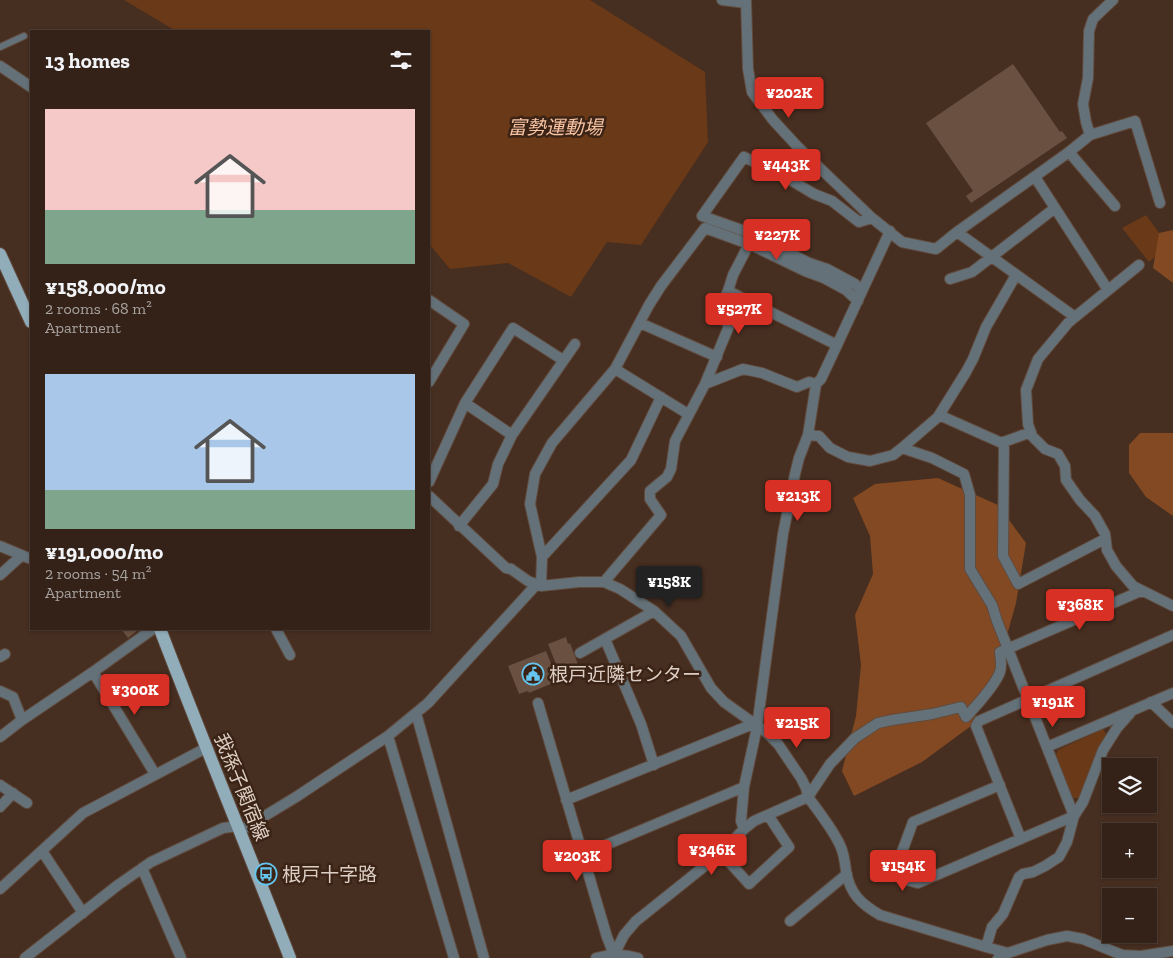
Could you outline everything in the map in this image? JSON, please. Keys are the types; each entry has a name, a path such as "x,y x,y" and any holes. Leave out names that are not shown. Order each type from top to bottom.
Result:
{"main road":[{"path":"0,254 30,320"},
{"name":"我孫子関宿線","path":"160,630 290,958"}],"street":[{"path":"722,0 746,1 748,69 752,92 773,120 797,146 872,218 902,242 936,249 1090,135 1135,121 1160,203"},
{"path":"1090,135 1083,104 1088,78 1089,32 1093,19 1113,0"},
{"path":"0,66 30,86"},
{"path":"1069,152 1115,206"},
{"path":"862,291 855,284 827,269 809,263 752,234 702,216 744,157 784,176 814,194 832,201 859,222 872,218"},
{"path":"1035,177 1108,290"},
{"path":"950,279 972,272 1055,208"},
{"path":"25,958 118,885 151,862 223,828 239,828 296,797 388,736 428,703 539,586 542,557 530,504 535,474 552,443 615,369 661,286 705,228 749,244 824,278 846,290 858,301"},
{"path":"744,829 741,821 744,787 783,534 799,458 808,435 816,384 821,379 890,231"},
{"path":"957,232 1075,316"},
{"path":"604,582 661,515 650,499 650,491 667,477 671,469 675,441 717,357 729,326 719,311 733,275 749,244"},
{"path":"1139,265 1075,316 1038,359 1026,390 1028,424 1032,436 1045,449 1058,454 1065,466 1066,480 1080,500 1095,516 1105,534 1106,550 1116,566 1132,586 1173,606"},
{"path":"808,435 819,436 830,448 848,457 870,461 893,455 940,415 966,372 986,327 1016,275"},
{"path":"728,291 837,345"},
{"path":"430,301 464,324 430,380"},
{"path":"640,323 717,357"},
{"path":"430,480 465,403 513,328 564,360"},
{"path":"459,526 493,484 498,464 512,435 575,344"},
{"path":"615,369 688,414"},
{"path":"705,384 743,370 762,373 797,387 808,382 816,384"},
{"path":"542,557 631,460 661,397"},
{"path":"465,403 512,435"},
{"path":"940,415 1004,444 1003,556 1018,584 1105,539"},
{"path":"1001,443 1031,432"},
{"path":"902,448 932,458 964,474 970,495 970,569 992,605 1074,816"},
{"path":"430,497 506,568 511,569 528,581 539,586 579,582 604,582 620,589 654,611 681,636 711,688 724,702 766,732 788,758 801,778 808,797 841,847 850,886 864,905 880,915 1008,953"},
{"path":"0,546 27,557"},
{"path":"0,575 27,557"},
{"path":"614,955 624,935 636,922 721,853 744,829 754,821 808,797 830,764 855,738 878,723 961,707 966,717 994,684 1000,673 1000,652 1141,591"},
{"path":"580,653 654,611"},
{"path":"0,737 151,630"},
{"path":"277,630 290,655"},
{"path":"1020,839 976,726 979,721 1173,635"},
{"path":"605,639 641,724 654,765"},
{"path":"93,672 155,774"},
{"path":"0,691 13,697 22,720"},
{"path":"1047,747 1173,693"},
{"path":"1151,702 1173,723"},
{"path":"538,703 606,937 614,955"},
{"path":"986,947 992,927 1003,914 1019,877 1045,866 1058,857 1067,842 1074,816 1083,802 1103,750 1117,728 1133,710"},
{"path":"416,714 484,958"},
{"path":"566,800 755,725"},
{"path":"388,736 454,958"},
{"path":"0,888 83,814 206,748"},
{"path":"0,785 27,803"},
{"path":"1000,785 913,822 896,868 902,879 918,884 1074,816"},
{"path":"582,855 744,787"},
{"path":"0,807 13,794"},
{"path":"721,853 749,884 789,847 768,815"},
{"path":"42,851 83,913"},
{"path":"142,868 180,958"},
{"path":"790,920 847,874"},
{"path":"998,958 1047,940 1067,936 1083,939 1122,955 1141,957 1173,951"},
{"path":"596,958 614,955 638,958"}],"lane":[{"path":"0,47 24,36"}],"green space":[{"name":"富勢運動場","path":"124,0 590,0 705,72 708,142 641,245 607,242 571,297 508,263 450,269 430,245 430,30 174,30"},
{"path":"1146,215 1168,245 1149,262 1122,228"},
{"path":"1103,729 1106,734 1079,798 1073,798 1056,755 1058,750"}],"shaded area":[{"path":"1173,230 1173,283 1153,268 1159,233"},
{"path":"1140,433 1173,433 1173,516 1146,497 1129,473 1129,445"},
{"path":"938,478 998,505 1026,543 1016,603 1000,660 971,726 922,762 854,796 842,771 856,716 861,665 855,615 873,574 870,536 853,498 875,484"}],"building":[{"path":"1013,64 1060,132 1062,131 1067,138 971,203 966,196 973,191 926,123"},
{"path":"122,630 138,630 128,638"},
{"path":"566,637 580,670 561,677 548,644"},
{"name":"根戸近隣センター","path":"546,651 558,681 529,693 528,691 519,694 508,666"}],"place":[{"name":"根戸近隣センター","path":"533,674"},
{"name":"根戸十字路","path":"266,874"}]}
